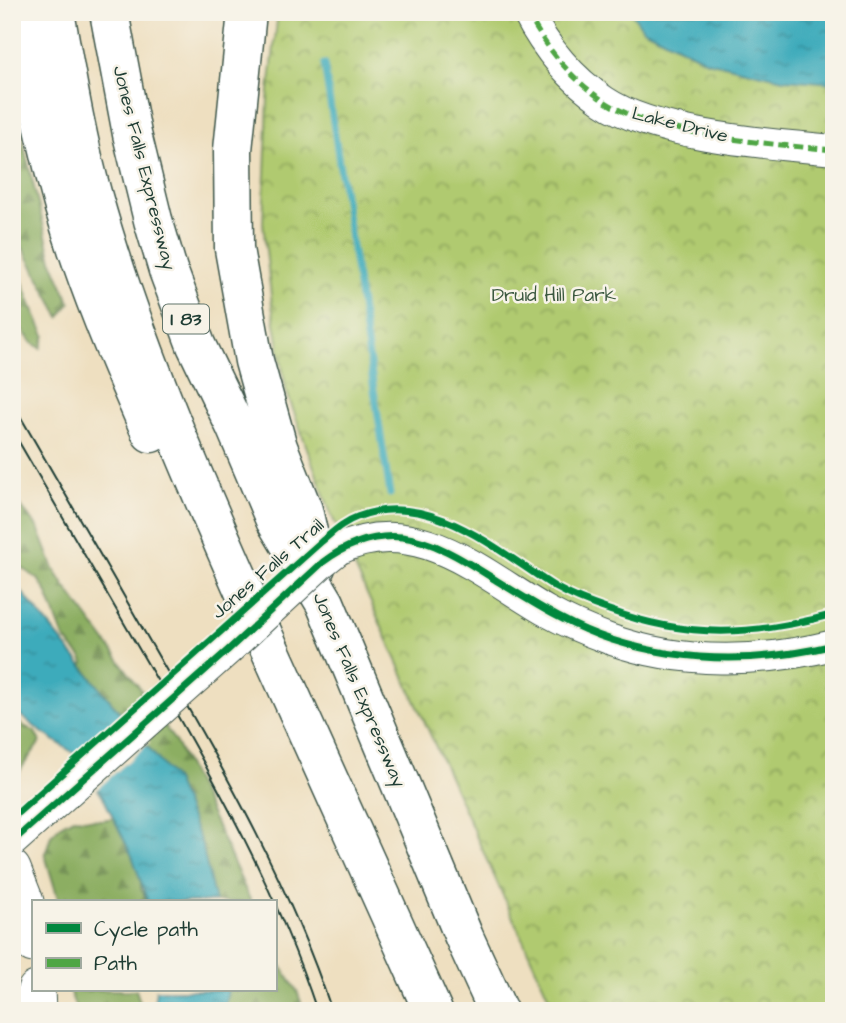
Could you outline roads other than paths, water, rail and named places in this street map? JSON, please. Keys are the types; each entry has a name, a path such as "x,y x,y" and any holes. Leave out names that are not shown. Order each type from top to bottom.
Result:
{"highway":[{"path":"19,12 49,152 88,283 160,455 190,505 230,561"},
{"name":"I 83","path":"55,12 79,144 116,273 180,444 433,1011"},
{"name":"Jones Falls Expressway","path":"109,12 135,147 168,270 196,345 235,426 275,520 325,603 458,925 498,1011"},
{"path":"247,12 233,150 234,249 254,361 278,447 303,510 325,603"}],"main road":[{"path":"12,869 25,902 32,939"},
{"path":"36,992 37,1011"}],"street":[{"name":"Lake Drive","path":"527,12 556,57 580,83 605,102 635,117 731,138 834,150"},
{"path":"12,842 323,562 352,543 384,537 403,537 423,542 472,565 547,611 582,628 642,649 676,655 743,659 773,657 834,645"}],"water":[{"path":"631,12 834,12 834,83 783,79 707,61 643,29"},
{"path":"12,580 175,780 202,845 215,900 147,900 132,856 103,797 72,752 12,709"},
{"path":"156,992 228,992 224,1011 153,1011"}],"waterway":[{"path":"324,64 390,494"}],"tram line":[{"path":"12,402 185,702 255,831 297,919 332,1011"},
{"path":"12,430 222,796 273,900"},
{"path":"276,907 317,1011"}],"park label":[{"name":"Druid Hill Park","path":"554,295"}]}
